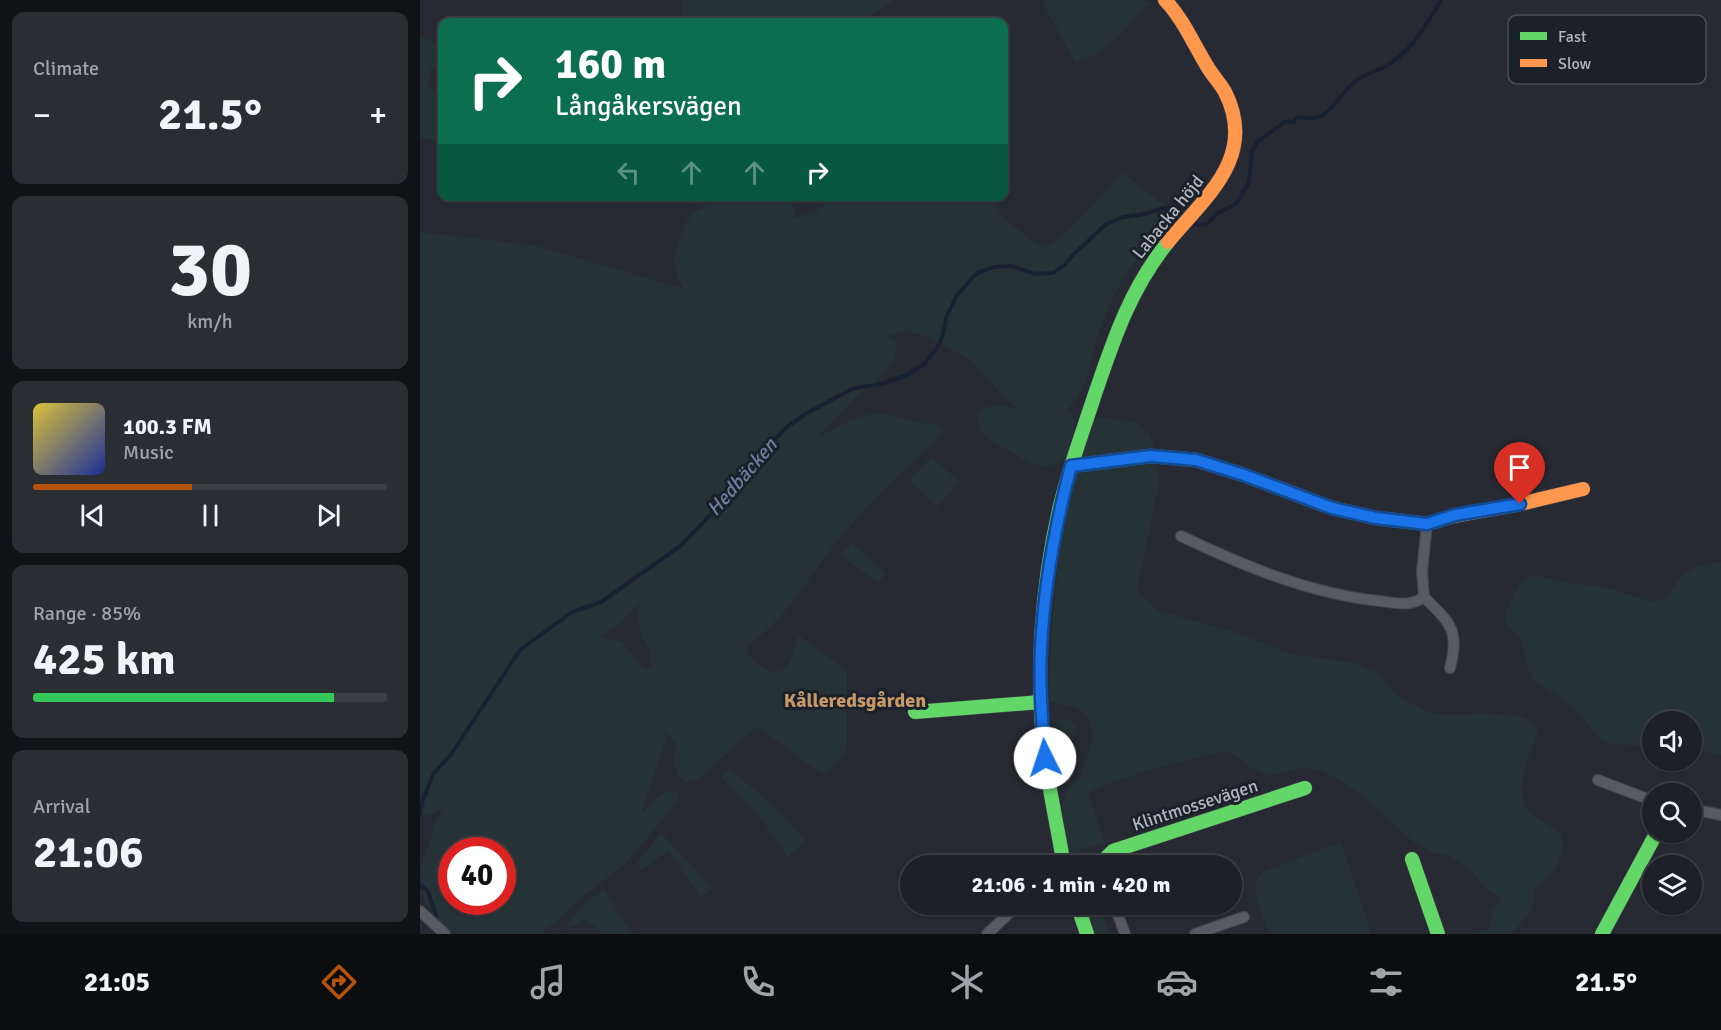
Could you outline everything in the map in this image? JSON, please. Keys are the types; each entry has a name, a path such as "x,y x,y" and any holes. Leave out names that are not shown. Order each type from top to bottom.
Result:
{"street":[{"name":"Labacka höjd","path":"1062,855 1045,758 1041,702 1041,649 1048,572 1059,511 1071,466 1113,340 1133,293 1164,247 1226,172 1236,139 1235,116 1225,92 1176,12 1165,0"},
{"path":"1071,466 1151,456 1196,460 1244,475 1332,508 1376,518 1427,524 1455,515 1520,504 1583,489"},
{"path":"1427,524 1422,571 1424,597 1441,614 1453,633 1454,650 1450,668"},
{"path":"1180,536 1256,569 1307,587 1371,600 1407,604 1417,602 1424,597"},
{"path":"915,712 1041,702"},
{"path":"1598,780 1642,797"},
{"name":"Klintmossevägen","path":"1109,855 1113,851 1305,788"},
{"path":"1702,811 1721,815"},
{"path":"1602,934 1651,843"},
{"path":"1412,859 1438,934"},
{"path":"420,911 445,934"},
{"path":"987,934 1007,915"},
{"path":"1081,915 1087,934"},
{"path":"1118,915 1125,934"},
{"path":"1194,934 1244,917"}],"shaded area":[{"path":"682,0 893,0 865,18 683,17"},
{"path":"1045,0 1141,0 1150,2 1107,46 1086,59 1075,62 1043,4"},
{"path":"420,36 429,39 438,50 438,64 430,70 428,83 438,100 438,136 433,139 420,138"},
{"path":"1123,173 1173,212 1132,265 1111,303 1097,338 1084,385 1067,409 1073,415 1074,435 1072,445 1063,460 1046,466 1034,464 989,439 980,429 978,411 994,405 1019,409 1007,400 969,359 931,338 908,331 887,336 897,341 893,360 888,368 817,437 857,418 874,414 889,415 943,428 943,433 857,518 776,621 748,645 747,654 758,664 775,672 787,666 798,635 847,670 847,743 839,761 825,774 817,771 757,726 699,779 687,783 676,770 674,761 676,744 665,730 666,740 641,814 655,799 668,791 674,791 678,795 678,801 625,864 577,901 553,925 544,929 544,934 447,934 424,900 420,869 435,822 445,807 431,815 420,814 420,232 537,246 684,289 677,277 674,257 684,225 694,212 708,206 667,201 790,201 796,210 792,219 816,211 829,201 994,201 1012,225 1034,242 1049,244 1065,233","holes":["640,602 637,613 640,632 651,653 651,668 643,667 622,642 600,636 618,626"]},
{"path":"1103,417 1135,422 1147,431 1153,442 1153,453 1160,477 1137,591 1159,611 1237,633 1293,654 1354,663 1378,673 1397,695 1434,714 1482,713 1523,717 1534,723 1538,732 1524,773 1523,799 1527,809 1533,815 1556,830 1561,836 1563,845 1558,863 1545,881 1532,892 1534,898 1531,909 1511,934 1474,934 1490,928 1492,909 1501,898 1487,890 1471,871 1457,860 1448,855 1434,853 1415,843 1361,795 1333,776 1319,770 1302,767 1269,776 1253,769 1230,752 1220,752 1152,769 1088,793 1105,844 1078,850 1080,855 1067,855 1062,830 1063,805 1072,784 1082,777 1093,734 1088,717 1080,710 1049,700 1052,629 1065,524 1072,489 1092,421"},
{"path":"931,457 960,482 937,507 909,480"},
{"path":"852,543 886,573 878,583 840,555"},
{"path":"1721,562 1721,755 1702,751 1702,711 1642,711 1642,745 1607,743 1599,738 1580,715 1557,694 1534,682 1528,669 1522,640 1506,623 1506,613 1518,587 1529,577 1603,587 1656,602 1667,596 1683,575 1704,565"},
{"path":"1059,719 1071,721 1076,727 1076,733 1057,781 1052,740 1055,725"},
{"path":"729,768 773,805 806,841 788,857 762,820 721,777"},
{"path":"661,833 713,888 701,897 668,851 641,870 637,863"},
{"path":"1341,842 1372,934 1270,934 1256,895 1258,879 1262,872"},
{"path":"604,890 633,934 601,934 597,927 585,919 564,930 587,901"},
{"path":"1084,915 1103,915 1110,934 1091,934"}],"waterway":[{"name":"Hedbäcken","path":"1191,222 1200,225 1207,224 1217,214 1237,203 1249,182 1252,152 1257,142 1286,121 1294,122 1297,117 1308,118 1324,114 1356,81 1394,61 1417,38 1441,0"},
{"name":"Hedbäcken","path":"420,814 423,799 434,773 450,756 520,650 572,612 601,602 679,547 721,504 740,475 787,427 807,413 852,389 884,383 907,375 923,365 937,348 943,335 946,318 957,295 977,273 994,267 1012,266 1035,274 1053,273 1105,225 1123,217 1163,208 1176,213"},
{"name":"Hedbäcken","path":"420,885 428,891 436,915"}],"traffic: fast":[{"path":"1062,855 1045,758 1040,696 1044,602 1053,540 1071,467 1116,336 1143,278 1168,242"},
{"path":"1071,466 1151,456 1196,460 1244,475 1332,508 1376,518 1427,524 1453,516"},
{"path":"915,712 1041,702"},
{"path":"1109,855 1113,851 1305,788"},
{"path":"1602,934 1651,843"},
{"path":"1412,859 1438,934"},
{"path":"1081,915 1087,934"}],"traffic: slow":[{"path":"1165,0 1183,23 1225,92 1234,115 1235,137 1231,156 1223,174 1211,192 1168,242"},
{"path":"1453,516 1520,504 1583,489"}],"district":[{"name":"Kålleredsgården","path":"855,700"}],"route":[{"path":"1045,758 1041,702 1044,603 1059,511 1071,466 1151,456 1196,460 1244,475 1332,508 1376,518 1427,524 1455,515 1520,504"}]}
